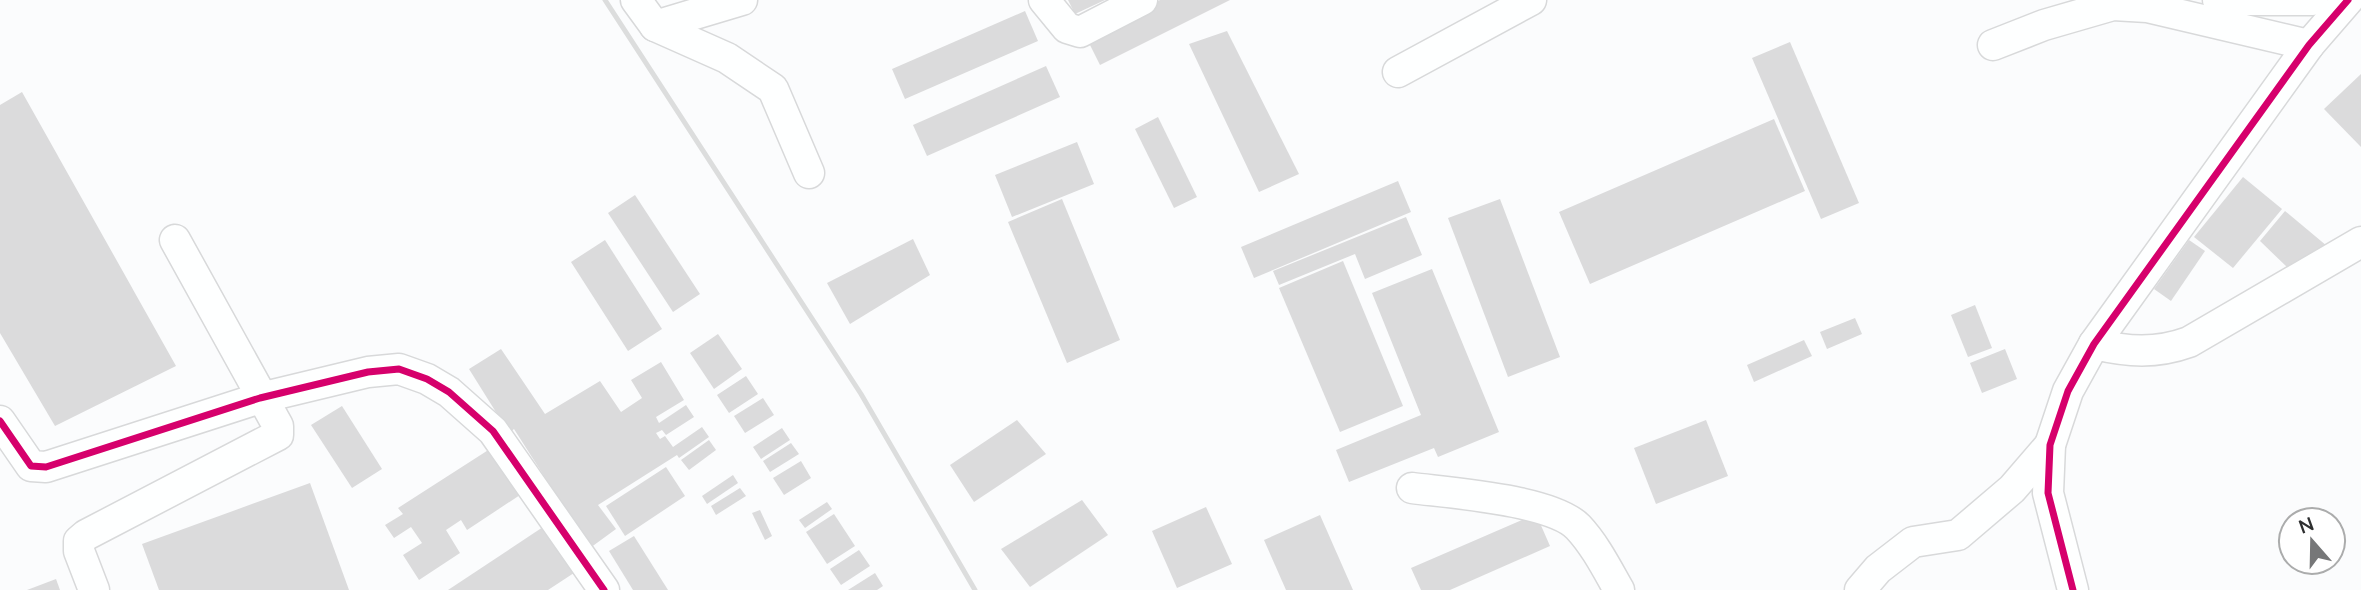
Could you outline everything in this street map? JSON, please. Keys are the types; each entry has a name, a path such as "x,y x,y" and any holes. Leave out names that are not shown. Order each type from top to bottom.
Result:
{"street":[{"path":"636,0 655,26 727,58 773,89 809,173"},
{"path":"655,26 742,0"},
{"path":"1044,0 1067,28 1080,32 1142,0"},
{"path":"1398,72 1531,0"},
{"path":"2218,0 2313,0"},
{"path":"2070,589 2048,493 2050,444 2068,391 2094,344 2309,45 2348,0"},
{"path":"1993,46 2057,21 2113,5 2157,9 2309,45"},
{"path":"94,590 79,551 79,541 86,535 272,441 278,435 278,426 260,398 176,240"},
{"path":"2094,344 2139,352 2164,350 2189,342 2361,242"},
{"path":"0,421 31,466 46,467 260,398 368,372 399,369 427,379 469,407 494,431 604,590"},
{"path":"1860,590 1878,569 1913,542 1958,535 2012,489 2050,444"},
{"path":"1412,488 1480,496 1553,511 1577,526 1619,590"}],"building":[{"path":"1068,0 1105,0 1075,14"},
{"path":"1160,0 1230,0 1100,65 1086,37"},
{"path":"1025,11 1038,41 905,99 892,69"},
{"path":"1227,31 1299,174 1259,192 1189,44"},
{"path":"1790,42 1859,203 1821,219 1752,58"},
{"path":"1046,66 1060,97 927,156 913,125"},
{"path":"2361,74 2361,147 2324,109"},
{"path":"22,92 176,366 55,426 0,333 0,105"},
{"path":"1158,117 1197,197 1174,208 1135,129"},
{"path":"1774,119 1805,191 1590,284 1559,212"},
{"path":"1077,142 1094,184 1012,217 995,175"},
{"path":"2243,177 2282,209 2233,268 2194,237"},
{"path":"1398,181 1411,212 1254,278 1241,247"},
{"path":"635,195 700,294 673,312 608,213"},
{"path":"1062,199 1120,340 1067,363 1008,222"},
{"path":"1500,199 1560,357 1508,377 1448,218"},
{"path":"2285,211 2327,246 2291,271 2260,241"},
{"path":"1406,217 1422,255 1365,279 1355,254 1279,285 1273,271"},
{"path":"913,239 930,275 850,324 827,283"},
{"path":"605,240 662,329 628,351 571,262"},
{"path":"2189,240 2205,251 2171,301 2154,289"},
{"path":"1343,261 1403,406 1340,432 1279,288"},
{"path":"1432,269 1499,432 1438,457 1434,448 1349,482 1336,450 1421,415 1372,293"},
{"path":"1975,305 1992,348 1968,357 1951,315"},
{"path":"1855,318 1862,334 1827,349 1820,332"},
{"path":"718,334 742,369 714,389 690,353"},
{"path":"1804,340 1812,356 1754,382 1747,365"},
{"path":"501,349 545,414 600,381 621,412 642,398 631,380 661,362 684,400 656,417 659,423 686,405 694,417 666,435 662,430 656,433 660,439 665,436 673,447 702,427 709,437 679,458 677,455 598,505 616,529 590,548 514,429 509,433 469,369"},
{"path":"2005,349 2017,379 1982,393 1970,363"},
{"path":"746,376 758,394 729,413 717,395"},
{"path":"763,398 774,415 745,433 734,416"},
{"path":"342,406 382,469 352,488 311,425"},
{"path":"1017,420 1046,454 974,502 950,465"},
{"path":"1706,420 1728,476 1656,504 1634,448"},
{"path":"782,428 790,440 761,459 753,447"},
{"path":"709,440 716,450 689,470 681,460"},
{"path":"791,443 799,454 770,472 763,461"},
{"path":"493,447 523,493 467,530 461,520 446,530 460,553 419,580 403,555 422,543 411,527 394,538 385,525 403,514 398,508"},
{"path":"801,461 811,478 784,495 773,478"},
{"path":"666,467 685,496 625,536 606,506"},
{"path":"733,475 738,483 707,504 702,496"},
{"path":"310,483 349,590 159,590 142,544"},
{"path":"740,488 746,496 716,515 711,506"},
{"path":"1082,500 1108,535 1030,587 1001,549"},
{"path":"827,502 832,509 805,528 799,520"},
{"path":"1206,507 1232,564 1177,588 1152,531"},
{"path":"760,510 772,536 765,540 752,513"},
{"path":"834,514 855,546 827,564 806,532"},
{"path":"1536,514 1550,546 1450,590 1421,590 1411,568"},
{"path":"1320,515 1353,590 1286,590 1264,540"},
{"path":"546,525 577,571 548,590 448,590"},
{"path":"634,536 668,590 633,590 609,551"},
{"path":"859,550 870,566 841,585 830,569"},
{"path":"875,573 883,586 877,590 848,590"},
{"path":"56,579 60,590 27,590"}],"railway":[{"path":"605,0 861,394 975,590"}],"cycle path":[{"path":"2073,590 2048,493 2050,445 2068,391 2094,344 2309,45 2348,0"},
{"path":"0,421 31,466 46,467 260,398 368,372 399,369 427,379 449,392 493,431 604,590"}]}
